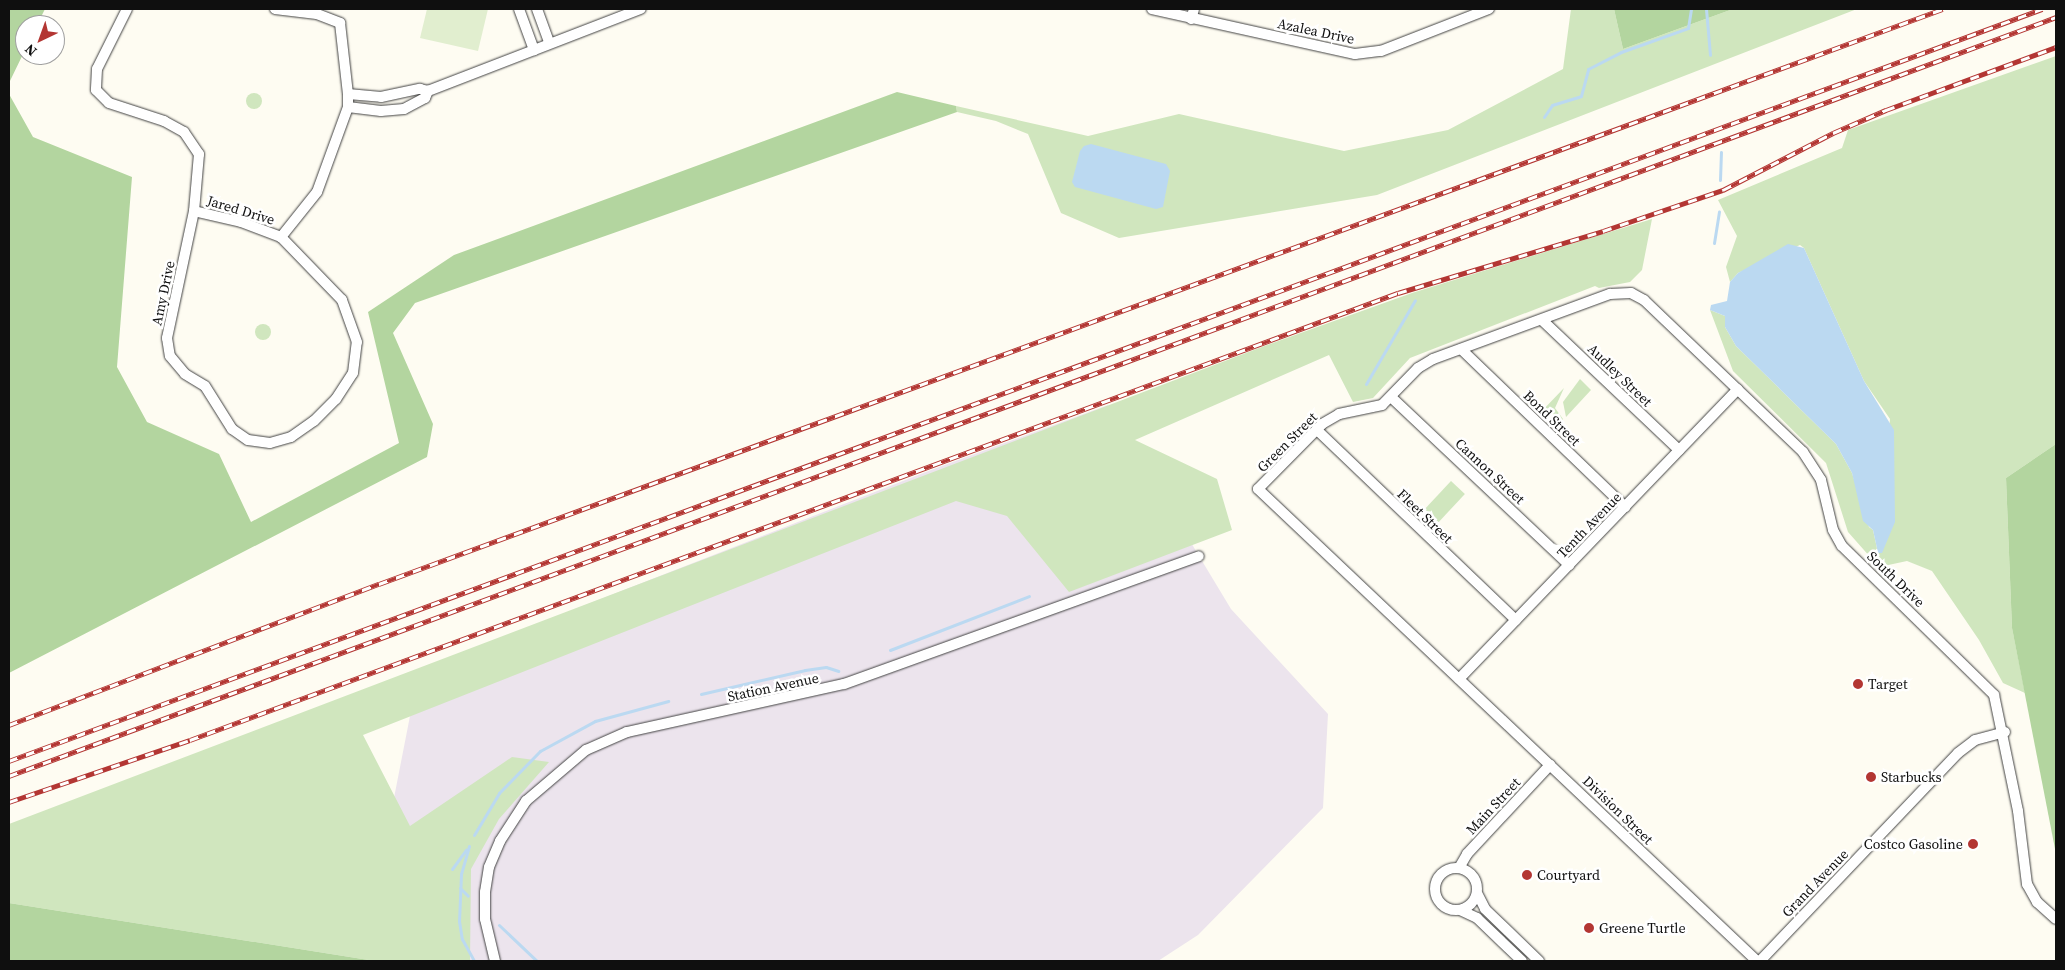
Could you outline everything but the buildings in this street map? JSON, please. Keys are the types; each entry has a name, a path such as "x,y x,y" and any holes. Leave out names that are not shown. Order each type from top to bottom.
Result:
{"street":[{"name":"Jared Drive","path":"127,9 97,69 96,90 110,103 184,132 199,154 194,211 241,222 281,237 317,192 348,107 348,94 340,23 317,14 275,9"},
{"path":"519,9 534,50"},
{"path":"537,9 549,42"},
{"path":"348,94 380,97 420,89 428,91 534,50 549,42 641,9"},
{"name":"Azalea Drive","path":"1152,9 1192,14 1355,54 1381,51 1489,9"},
{"path":"348,107 381,111 404,109 425,98 428,91"},
{"name":"Amy Drive","path":"194,211 167,338 170,356 185,374 205,386 232,429 248,440 270,443 291,437 314,421 336,399 353,374 358,342 342,300 281,237"},
{"name":"Green Street","path":"1460,679 1258,489 1316,430 1339,414 1378,406 1391,397 1422,365 1610,294 1626,292 1640,297"},
{"name":"South Drive","path":"1640,297 1795,444 1816,470 1828,500 1833,530 1842,546 1990,688 1997,702 2004,732 2027,884 2037,902 2056,919"},
{"name":"Audley Street","path":"1542,320 1679,450"},
{"name":"Bond Street","path":"1461,349 1625,507"},
{"name":"Tenth Avenue","path":"1460,679 1738,389"},
{"name":"Cannon Street","path":"1391,397 1569,565"},
{"name":"Fleet Street","path":"1316,430 1516,620"},
{"name":"Station Avenue","path":"495,961 484,918 485,892 490,867 500,841 526,800 586,750 627,732 827,690 1199,556"},
{"name":"Division Street","path":"1460,679 1758,961"},
{"name":"Grand Avenue","path":"1758,961 1958,753 1975,740 2004,732"},
{"name":"Main Street","path":"1459,868 1469,851 1550,765"},
{"path":"1522,961 1477,918 1460,910 1442,906 1434,891 1442,874 1459,868 1474,878 1477,893 1485,909 1539,961"},
{"path":"1460,910 1471,903 1477,893"}],"shaded area":[{"path":"1108,405 1231,609 1328,714 1323,808 1198,935 1158,961 422,961 384,849 419,670 931,470"}],"green space":[{"path":"9,9 45,9 42,15 15,15 15,65 18,65 9,83"},
{"path":"427,9 488,9 478,51 420,38"},
{"path":"1571,9 1614,9 1623,49 1733,9 1857,9 1377,195 1119,238 1061,213 1028,134 996,121 957,112 956,106 1088,136 1179,114 1344,151 1448,130 1563,69"},
{"path":"1614,9 1733,9 1623,49"},
{"path":"2056,56 2056,444 2006,478 2012,628 2025,693 2003,683 1979,640 1932,571 1907,561 1879,567 1848,532 1826,463 1733,371 1710,310 1725,316 1725,327 1736,346 1836,444 1852,473 1869,527 1873,530 1878,553 1890,419 1864,381 1804,248 1800,245 1738,273 1730,282 1726,267 1737,236 1718,200 1842,148 1848,130"},
{"path":"897,92 956,106 957,112 415,303 393,333 433,424 427,457 9,673 9,94 33,137 132,177 117,367 147,422 219,454 251,522 399,443 368,312 454,255"},
{"path":"251,93 257,93 262,98 260,107 251,109 246,104 246,98"},
{"path":"1652,219 1642,270 1630,282 1599,288 1595,286 1410,358 1373,398 1353,402 1329,355 1135,440 1217,479 1232,530 1069,592 1007,516 956,501 363,735 410,826 512,757 549,762 499,819 471,869 470,961 375,961 9,903 9,824 1259,348 1412,293"},
{"path":"260,324 266,324 271,329 269,338 260,340 255,335 255,329"},
{"path":"1580,379 1591,390 1566,417 1563,402"},
{"path":"1564,388 1555,408 1563,419 1561,422 1549,410 1543,416 1540,413"},
{"path":"2056,444 2056,854 2012,628 2006,478"},
{"path":"1451,481 1465,494 1438,522 1424,510"},
{"path":"9,903 375,961 9,961"}],"water":[{"path":"1091,144 1166,164 1170,171 1163,207 1156,209 1075,187 1072,182 1080,151 1084,146"},
{"path":"1788,244 1804,248 1864,381 1894,430 1895,522 1882,553 1878,553 1873,530 1863,521 1852,473 1836,444 1736,346 1725,327 1725,316 1710,310 1711,305 1727,301 1730,282 1738,273"}],"waterway":[{"path":"1544,117 1552,105 1581,96 1588,69 1621,52 1688,28 1691,9"},
{"path":"1706,9 1710,55"},
{"path":"1720,180 1721,152"},
{"path":"1714,243 1719,211"},
{"path":"1366,384 1415,300"},
{"path":"890,650 1029,596"},
{"path":"701,694 805,670 826,667 838,671"},
{"path":"474,835 499,793 540,751 595,721 668,701"},
{"path":"469,846 461,874 459,921 462,939 474,961"},
{"path":"452,869 466,850"},
{"path":"460,888 468,896"},
{"path":"499,925 537,961"}],"railway":[{"path":"9,725 379,584 1943,9"},
{"path":"9,761 2042,9"},
{"path":"9,776 2056,17"},
{"path":"9,802 190,740 1398,293 1603,231 1723,190 1833,133 1886,110 2056,47"}],"place":[{"name":"Target","path":"1858,684"},
{"name":"Starbucks","path":"1871,777"},
{"name":"Costco Gasoline","path":"1973,844"},
{"name":"Courtyard","path":"1527,875"},
{"name":"Greene Turtle","path":"1589,928"}]}
